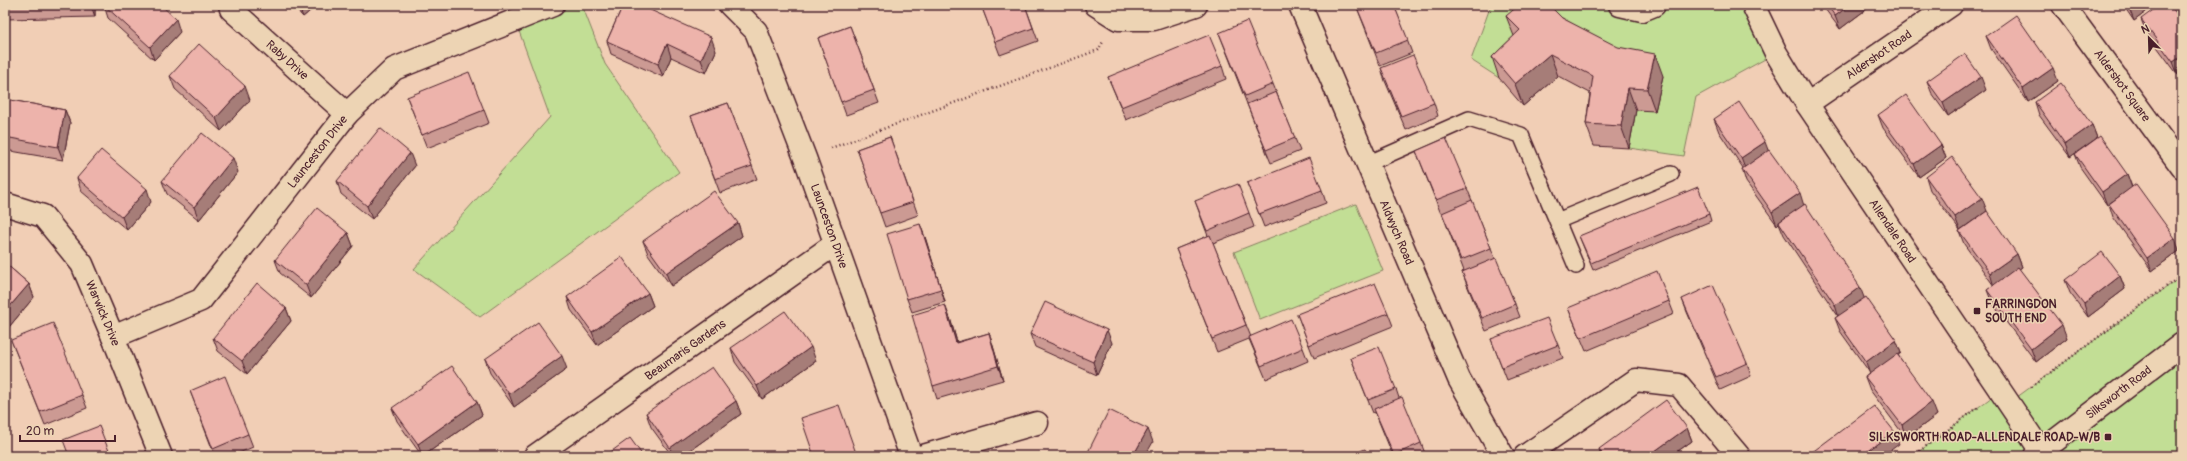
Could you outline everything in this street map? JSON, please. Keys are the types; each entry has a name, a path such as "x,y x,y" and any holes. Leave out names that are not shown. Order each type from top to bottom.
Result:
{"street":[{"name":"Raby Drive","path":"230,5 232,9 347,114"},
{"name":"Launceston Drive","path":"114,337 201,300 347,114 394,69 553,5"},
{"name":"Launceston Drive","path":"730,5 756,31 805,158 911,456"},
{"path":"1096,5 1118,19 1154,19 1196,5"},
{"name":"Aldwych Road","path":"1300,5 1459,379 1503,456"},
{"path":"1620,5 1642,10 1654,5"},
{"name":"Allendale Road","path":"1753,5 1776,53 1807,104 2004,397 2038,454"},
{"name":"Aldershot Road","path":"1807,104 1951,5"},
{"name":"Aldershot Square","path":"2062,5 2182,167"},
{"name":"Warwick Drive","path":"5,204 43,216 82,264 114,337 161,456"},
{"name":"Beaumaris Gardens","path":"535,456 835,244"},
{"name":"Silksworth Road","path":"2038,454 2182,344"},
{"path":"1525,456 1636,380 1678,385 1739,456"},
{"path":"924,456 1037,423"}],"lane":[{"path":"1367,164 1469,119 1521,135 1576,266"},
{"path":"1557,222 1671,174"}],"path":[{"path":"805,158 1098,50 1118,19"},
{"path":"1913,456 2004,397 2182,275"}],"green space":[{"path":"553,5 582,5 605,64 679,172 480,317 414,269 550,117 515,20"},
{"path":"1491,5 1753,5 1776,53 1696,97 1684,156 1629,148 1626,69 1499,78 1471,60"},
{"path":"1356,204 1383,271 1260,320 1234,252"},
{"path":"2182,276 2182,456 1913,456 2000,391 2009,403"}],"building":[{"path":"5,5 53,5 5,6"},
{"path":"104,5 161,5 176,19 150,47"},
{"path":"623,5 639,5 711,37 701,60 667,44 658,64 607,41"},
{"path":"981,5 1025,5 1033,28 995,42"},
{"path":"1356,5 1394,5 1408,40 1376,53"},
{"path":"1519,5 1549,5 1562,18 1618,47 1655,54 1647,89 1628,88 1621,126 1586,124 1593,76 1550,54 1515,84 1492,57 1520,30 1506,16"},
{"path":"1827,5 1850,5 1835,16"},
{"path":"2160,5 2170,5 2182,21 2182,56 2173,62 2141,19"},
{"path":"2016,15 2053,68 2023,89 1986,36"},
{"path":"1247,21 1273,84 1245,96 1219,33"},
{"path":"850,26 874,90 841,102 818,38"},
{"path":"1209,35 1222,66 1121,107 1108,77"},
{"path":"199,44 245,86 216,118 170,76"},
{"path":"1965,54 1981,77 1943,103 1927,81"},
{"path":"1413,55 1434,103 1401,116 1381,68"},
{"path":"469,72 484,110 422,135 407,97"},
{"path":"2061,83 2092,125 2065,144 2035,102"},
{"path":"1276,92 1295,138 1266,150 1247,104"},
{"path":"1906,95 1941,145 1914,164 1878,115"},
{"path":"5,99 65,110 58,147 5,137"},
{"path":"1739,102 1765,142 1741,158 1714,119"},
{"path":"728,103 752,166 715,179 691,116"},
{"path":"380,128 410,153 367,206 337,181"},
{"path":"202,133 233,158 194,207 162,181"},
{"path":"2100,136 2127,174 2102,192 2075,154"},
{"path":"890,137 913,202 880,213 857,149"},
{"path":"1446,138 1467,188 1436,200 1416,151"},
{"path":"101,150 147,189 122,217 77,178"},
{"path":"1769,150 1800,193 1772,212 1742,169"},
{"path":"1952,157 1982,198 1955,217 1926,177"},
{"path":"1309,158 1322,190 1259,214 1247,183"},
{"path":"1238,184 1249,213 1207,231 1195,201"},
{"path":"2136,184 2175,238 2147,258 2109,204"},
{"path":"1698,187 1709,214 1591,263 1579,236"},
{"path":"714,191 738,223 666,273 643,241"},
{"path":"1472,200 1491,248 1461,260 1442,213"},
{"path":"1805,204 1860,287 1835,305 1779,222"},
{"path":"317,208 348,233 306,285 275,260"},
{"path":"1987,211 2017,254 1990,273 1959,231"},
{"path":"920,224 941,289 907,299 887,234"},
{"path":"1210,235 1246,325 1212,339 1176,249"},
{"path":"2102,252 2120,276 2084,304 2065,280"},
{"path":"622,257 648,293 592,332 567,297"},
{"path":"1496,258 1515,304 1482,318 1462,272"},
{"path":"5,263 29,284 5,312"},
{"path":"2018,267 2062,325 2031,349 1987,290"},
{"path":"1657,271 1669,301 1581,338 1568,308"},
{"path":"257,283 286,308 242,361 213,338"},
{"path":"1375,283 1388,313 1309,345 1297,314"},
{"path":"1713,285 1747,363 1716,377 1682,299"},
{"path":"1866,297 1896,340 1866,362 1835,318"},
{"path":"1045,302 1107,330 1093,362 1030,334"},
{"path":"945,305 956,343 989,333 998,366 933,386 912,315"},
{"path":"785,311 811,347 757,386 731,348"},
{"path":"1547,318 1558,345 1502,367 1491,339"},
{"path":"1291,319 1303,348 1261,366 1249,337"},
{"path":"538,322 562,356 509,394 485,359"},
{"path":"53,323 82,395 40,412 11,340"},
{"path":"1379,347 1396,389 1368,400 1351,358"},
{"path":"1897,354 1932,402 1902,425 1865,377"},
{"path":"452,366 477,402 418,444 392,408"},
{"path":"712,367 736,401 670,448 646,413"},
{"path":"225,376 248,434 213,449 190,391"},
{"path":"1402,397 1421,443 1394,455 1374,409"},
{"path":"1666,400 1687,428 1648,456 1604,456 1599,449"},
{"path":"839,405 857,456 814,456 801,418"},
{"path":"1874,406 1894,431 1861,456 1807,456"},
{"path":"1109,410 1148,429 1133,456 1086,456"},
{"path":"99,426 111,456 69,456 63,440"},
{"path":"630,438 643,456 605,456"},
{"path":"1365,449 1368,456 1349,456"}],"place":[{"name":"FARRINGDON SOUTH END","path":"1977,311"},
{"name":"SILKSWORTH ROAD-ALLENDALE ROAD-W/B","path":"2108,437"}]}
